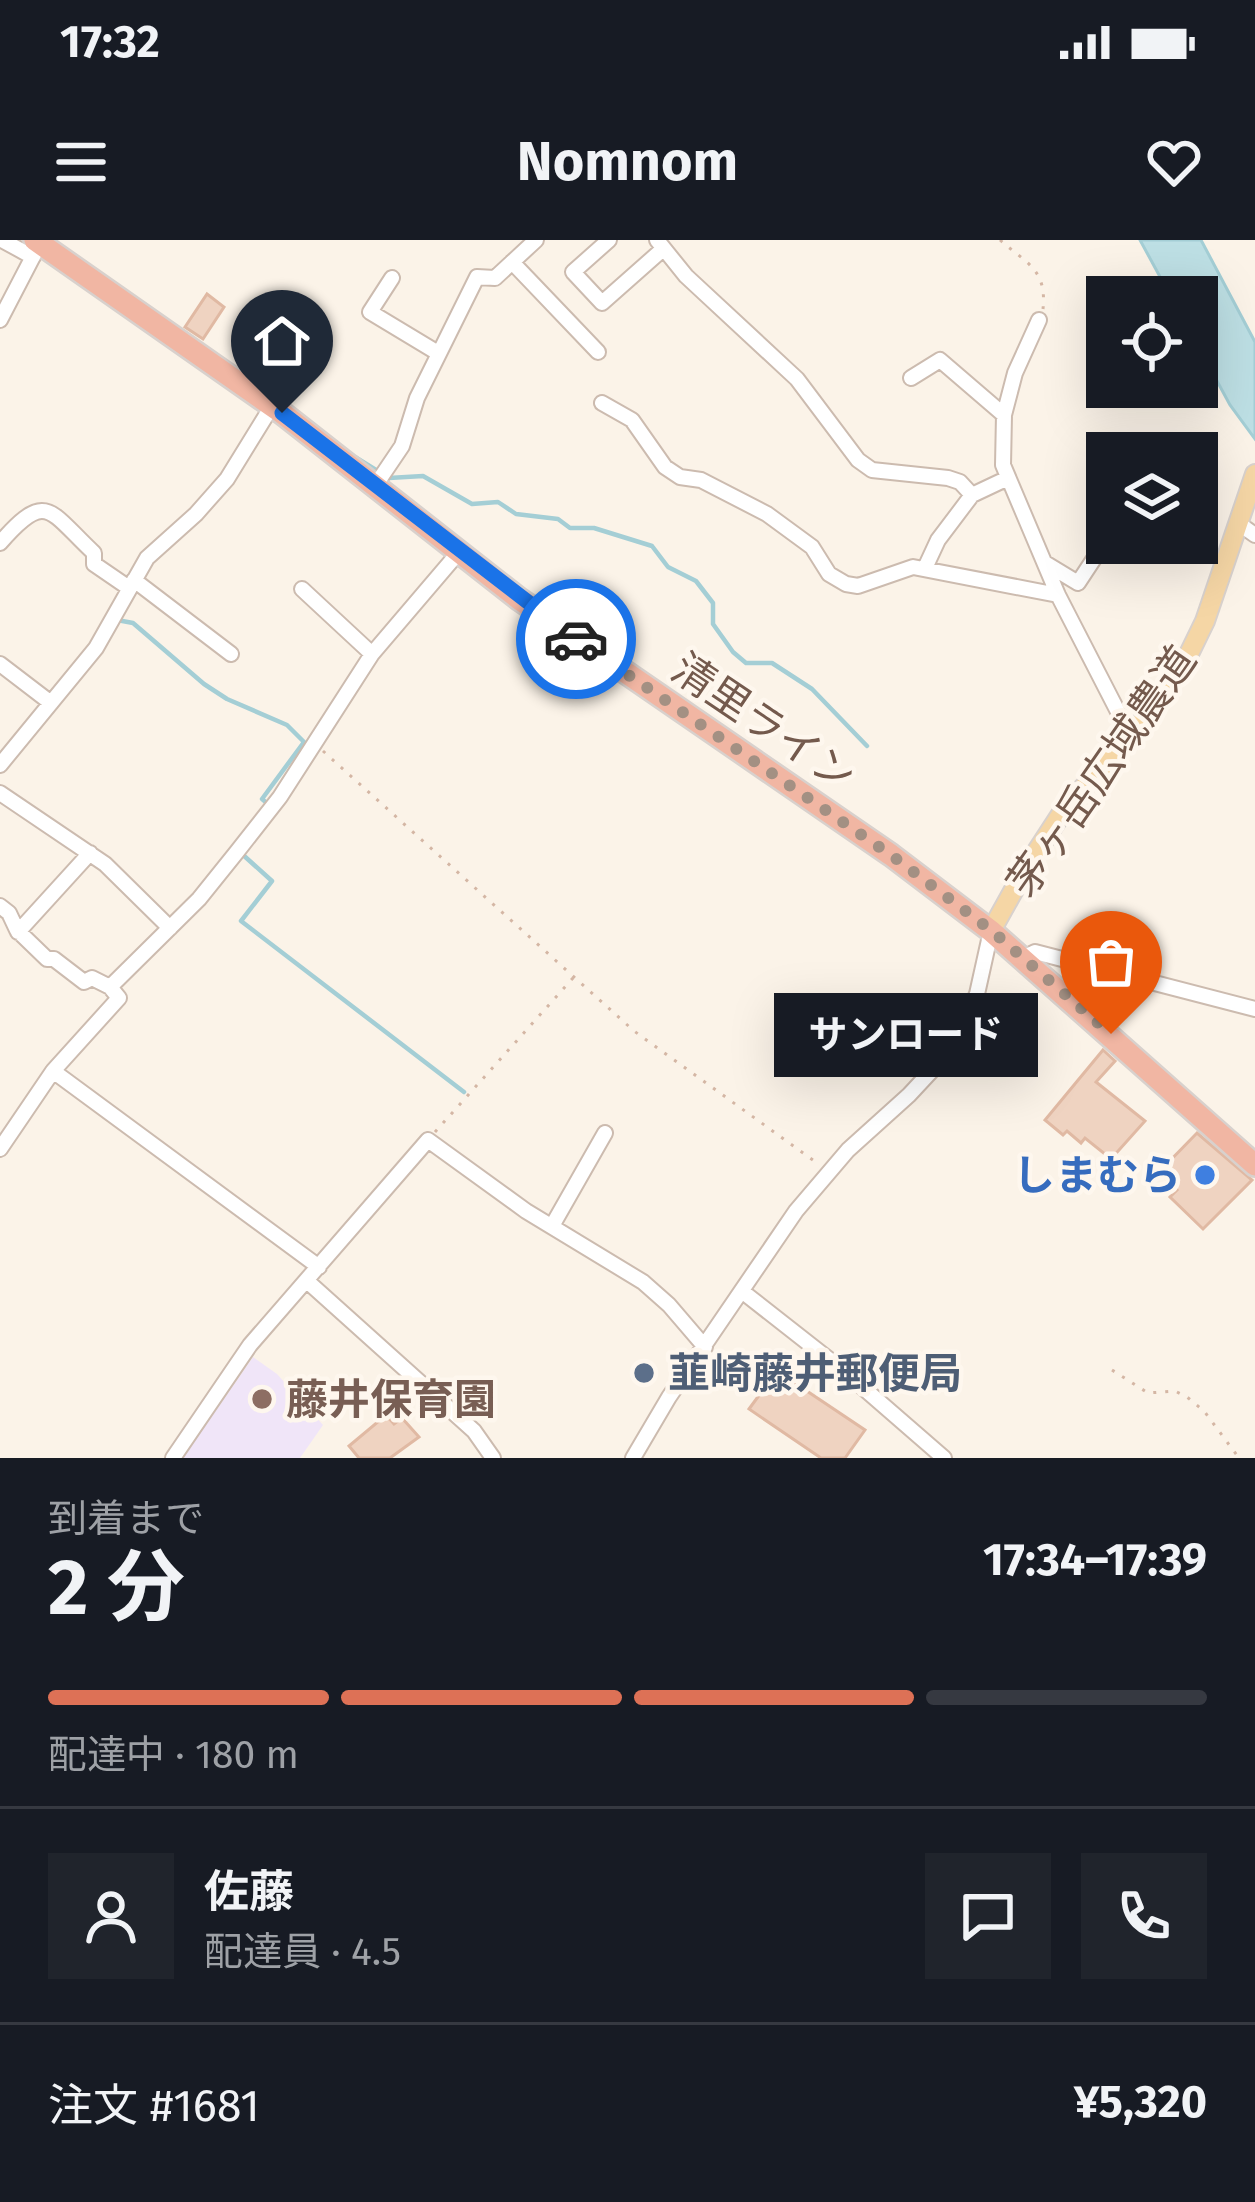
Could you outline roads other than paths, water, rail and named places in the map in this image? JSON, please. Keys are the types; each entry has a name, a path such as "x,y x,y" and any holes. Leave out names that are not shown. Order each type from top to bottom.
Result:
{"highway":[{"name":"清里ライン","path":"36,247 272,406 598,656 891,855 992,931 1255,1165"}],"main road":[{"name":"茅ヶ岳広域農道","path":"992,931 1067,805 1131,737 1186,660 1244,524 1255,474"}],"street":[{"path":"0,320 36,247 2,240"},
{"path":"375,486 402,446 417,398 477,277 495,278 536,240"},
{"path":"609,240 573,272 602,303 660,244 686,276 797,380 858,460 872,470 949,478 972,495"},
{"path":"512,262 598,352"},
{"path":"392,278 370,312 438,353"},
{"path":"1039,320 1015,373 1004,416 1003,465 1058,595 1131,737"},
{"path":"910,378 940,360 1004,416"},
{"path":"602,403 632,420 664,467 767,514 812,547 829,574 846,584 857,586 913,567 1058,595"},
{"path":"0,765 96,648 157,546 196,514 227,479 272,406"},
{"path":"925,568 938,540 972,495 1008,478"},
{"path":"0,543 26,514 38,509 53,514 94,553 94,564 132,584 231,654"},
{"path":"110,987 236,853 280,797 372,654 459,552"},
{"path":"1044,562 1078,583 1091,564"},
{"path":"302,589 372,654"},
{"path":"0,664 52,703"},
{"path":"0,793 90,853 170,928"},
{"path":"18,932 90,853"},
{"path":"0,906 18,932 47,958 84,982 92,978 110,987 119,998 53,1072 0,1149"},
{"path":"633,1458 796,1211 829,1171 949,1052 977,994 992,931"},
{"path":"1023,958 1035,952 1249,1007"},
{"path":"53,1072 319,1267"},
{"path":"552,1226 605,1133"},
{"path":"173,1458 235,1365 428,1140 643,1282 705,1347"},
{"path":"307,1281 462,1422 494,1458"},
{"path":"743,1292 944,1458"}],"water":[{"path":"1140,240 1201,240 1255,342 1255,439 1218,383 1218,276 1160,276"}],"waterway":[{"path":"355,457 389,478 423,476 472,504 498,502 516,514 558,519 570,528 594,528 652,546 668,567 696,581 713,603 713,624 733,652 746,663 772,663 812,689 867,746"},
{"path":"117,620 133,623 204,684 287,725 304,742 262,799 268,804"},
{"path":"242,854 272,881 241,921 464,1092"}],"place":[{"name":"サンロード","path":"1111,1034"},
{"name":"しまむら","path":"1205,1175"},
{"name":"韮崎藤井郵便局","path":"644,1373"},
{"name":"藤井保育園","path":"262,1399"}]}
